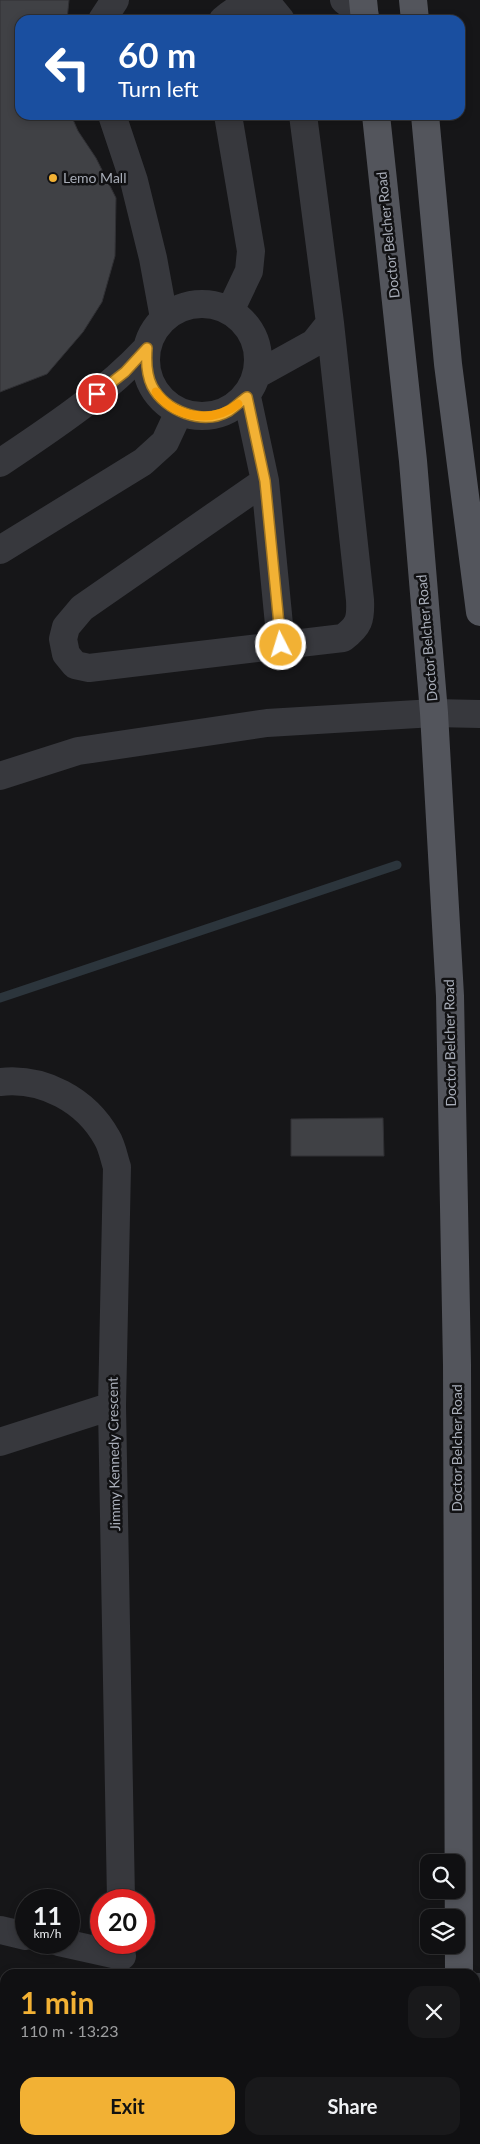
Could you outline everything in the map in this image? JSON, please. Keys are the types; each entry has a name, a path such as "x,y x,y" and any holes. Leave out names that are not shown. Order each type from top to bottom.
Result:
{"main road":[{"path":"414,0 415,15"},
{"name":"Doctor Belcher Road","path":"377,120 413,461 434,713 451,1036 457,1365 459,1969"},
{"path":"424,120 448,364 480,612"}],"street":[{"path":"106,15 116,0"},
{"path":"344,0 364,12"},
{"path":"229,15 237,8 254,5 272,8 277,15"},
{"path":"114,120 134,181 153,258 164,318"},
{"path":"229,120 251,251 249,271 230,311"},
{"path":"265,481 82,608 66,627 63,639 66,654 75,664 89,668 343,638 355,629 360,616 330,323 304,120"},
{"path":"0,463 70,416 125,372 147,348 156,327 164,318 179,309 196,304 213,305 230,311 249,327 258,350 253,386 265,481 281,645"},
{"path":"147,348 146,367 152,386 163,401 178,412 203,417 227,412 253,386 314,343 330,323"},
{"path":"0,550 143,462 165,442 178,412"},
{"path":"0,774 78,751 267,723 434,713 480,714"},
{"name":"Jimmy Kennedy Crescent","path":"0,1082 22,1081 51,1088 75,1102 92,1116 108,1139 117,1167 112,1406 121,1889"},
{"path":"0,1442 112,1406"},
{"path":"0,1930 15,1933"},
{"path":"80,1947 122,1957"}],"building":[{"name":"Lemo Mall","path":"0,0 69,0 68,15 15,15 15,120 73,120 78,131 96,158 116,198 115,256 102,302 83,332 47,374 0,392"},
{"path":"383,1118 384,1156 291,1156 291,1119"}],"waterway":[{"path":"0,998 397,865"}],"slow traffic":[{"path":"156,392 163,401 178,412 203,417 227,412 238,404"}],"place":[{"name":"Lemo Mall","path":"53,178"}],"route":[{"path":"97,394 125,372 147,348 146,367 152,386 163,401 178,412 203,417 227,412 247,397 265,481 281,645"}]}
